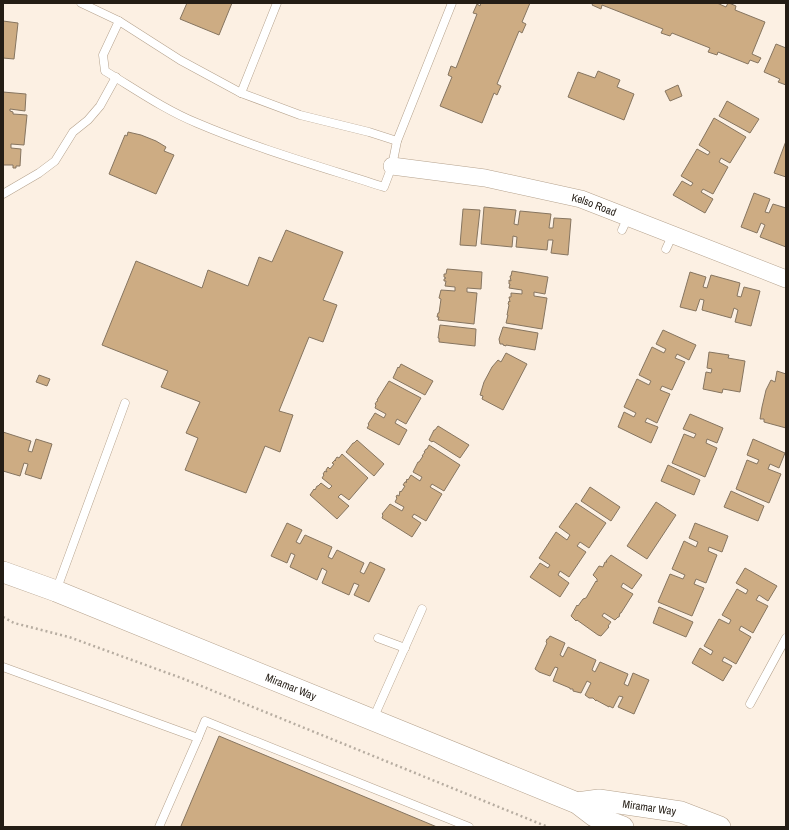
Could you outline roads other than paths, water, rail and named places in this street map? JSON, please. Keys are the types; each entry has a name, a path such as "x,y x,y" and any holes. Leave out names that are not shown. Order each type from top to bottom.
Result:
{"street":[{"name":"Kelso Road","path":"392,166 485,178 581,199 625,224 670,241 786,278"},
{"name":"Miramar Way","path":"3,572 56,591 577,803 594,816 623,827"},
{"name":"Miramar Way","path":"577,803 599,800 681,812 720,827"}],"lane":[{"path":"82,3 119,21 180,60 241,92 300,115 369,132 397,141"},
{"path":"241,92 277,3"},
{"path":"119,21 103,55 105,71 167,108 197,123 252,144 384,187 392,166 397,141 452,3"},
{"path":"3,194 39,172 55,160 73,132 88,120 100,106 116,77"},
{"path":"56,591 125,402"},
{"path":"373,720 422,609"},
{"path":"378,638 405,648"},
{"path":"750,704 786,638"},
{"path":"3,666 198,738"},
{"path":"159,827 205,721 469,827"}]}
